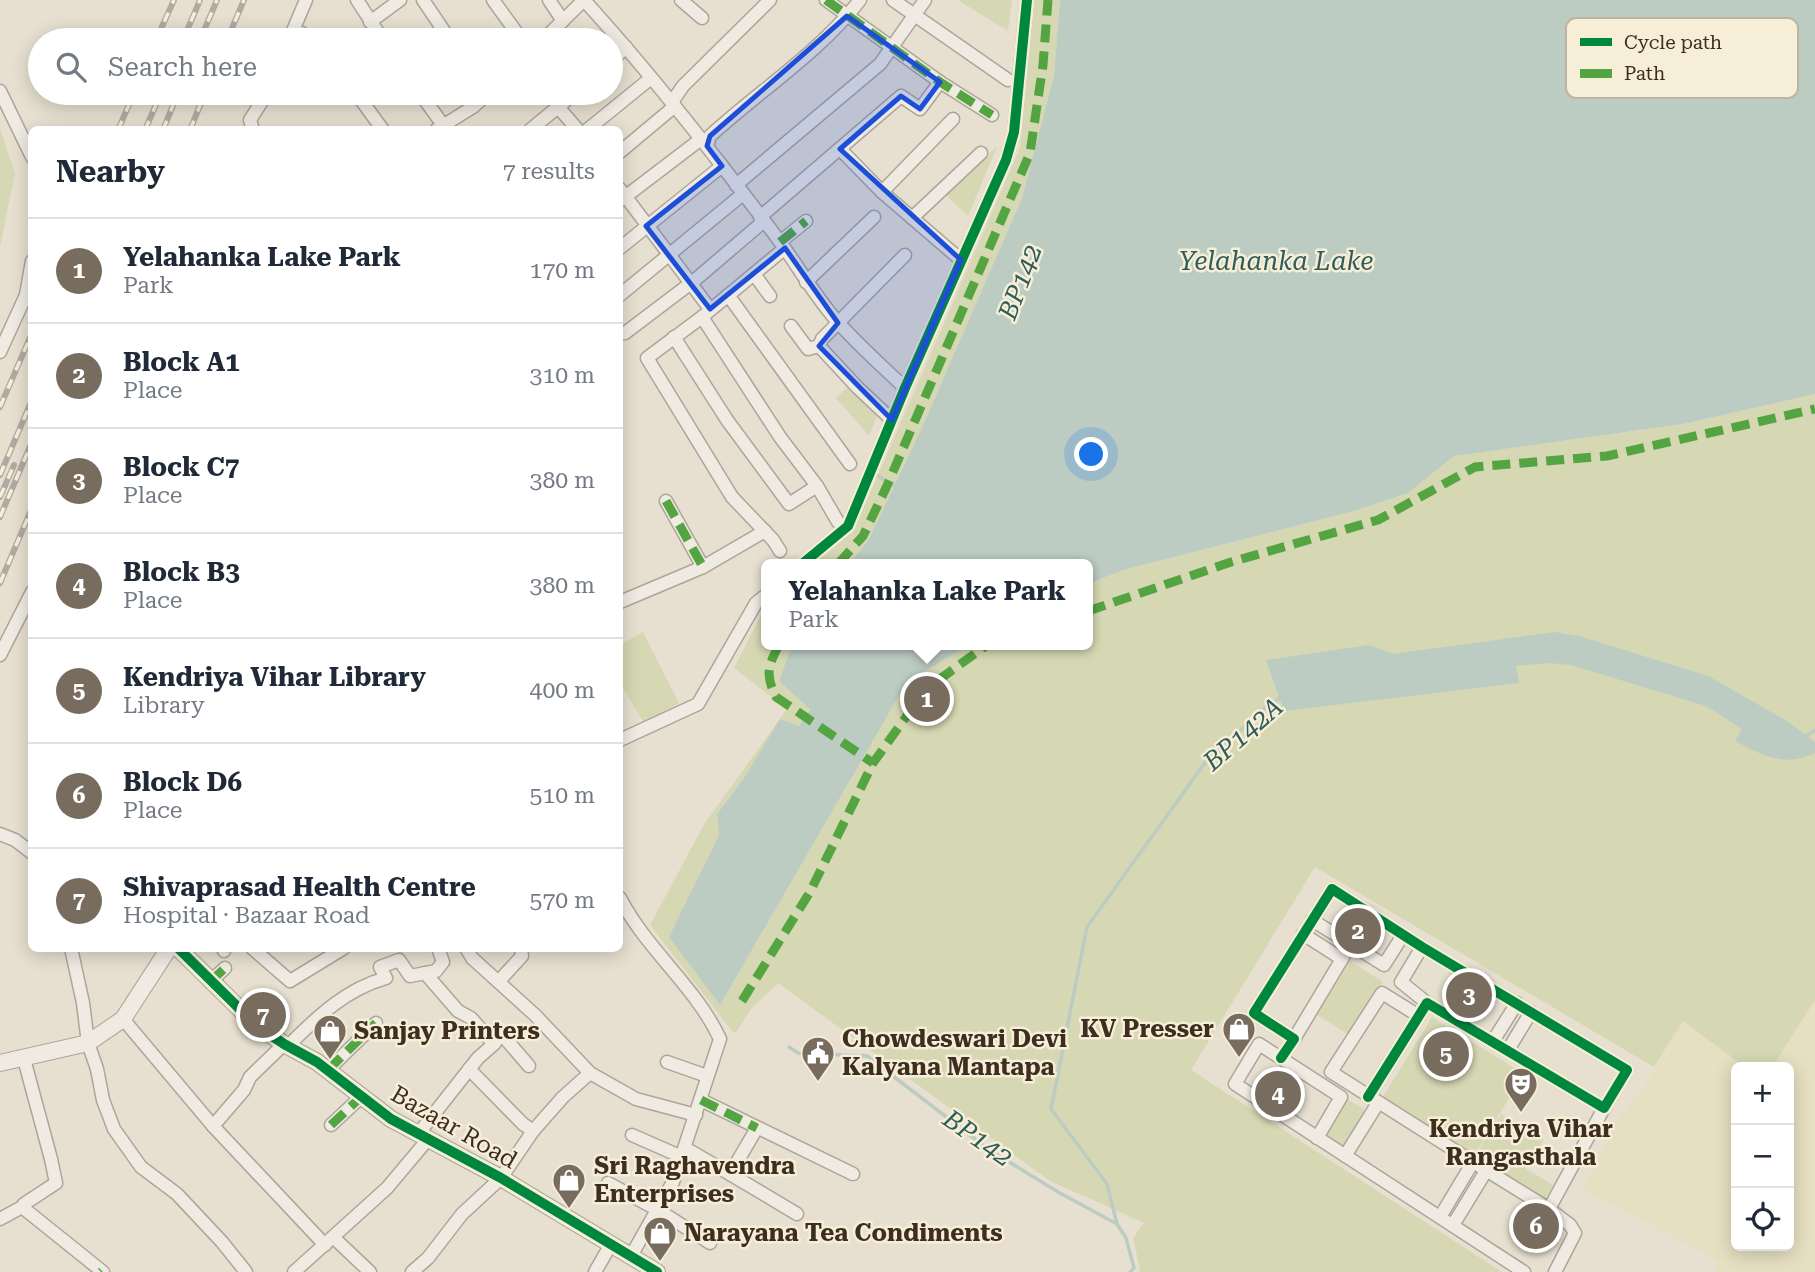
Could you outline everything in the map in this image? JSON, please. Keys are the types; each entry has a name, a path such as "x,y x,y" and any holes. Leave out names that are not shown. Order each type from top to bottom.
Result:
{"street":[{"path":"294,28 306,0"},
{"path":"357,0 374,28"},
{"path":"370,22 400,0"},
{"path":"423,0 442,28"},
{"path":"493,0 513,28"},
{"path":"549,0 563,21"},
{"path":"556,28 584,0 609,28"},
{"path":"681,0 702,18"},
{"path":"623,149 674,104 683,86 770,0"},
{"path":"827,0 940,82 992,115"},
{"path":"623,195 704,142 847,16 859,0"},
{"path":"893,0 1009,80"},
{"path":"623,292 880,64 925,0"},
{"path":"808,559 848,526 905,388 1006,160 1014,132 1027,0"},
{"path":"623,44 704,142 838,323 905,388"},
{"path":"623,50 626,47"},
{"path":"623,101 651,78"},
{"path":"623,333 691,281 901,96 920,109 940,82"},
{"path":"0,91 28,149"},
{"path":"252,126 250,120 259,105"},
{"path":"365,105 380,126"},
{"path":"430,105 446,126 474,105"},
{"path":"535,126 560,105"},
{"path":"592,126 618,105"},
{"path":"558,107 575,126"},
{"path":"882,192 953,119"},
{"path":"840,149 882,192 961,260"},
{"path":"912,218 981,153"},
{"path":"623,245 722,166"},
{"path":"623,198 691,281 706,313 780,437 817,486 838,522"},
{"path":"806,282 874,217"},
{"path":"780,551 732,497 647,358 754,275 806,221"},
{"path":"819,346 822,339 905,255"},
{"path":"754,275 770,296"},
{"path":"0,352 26,295 28,284"},
{"path":"728,295 850,464"},
{"path":"791,326 808,349 819,346"},
{"path":"674,338 727,420 789,504 817,486"},
{"path":"819,346 892,420"},
{"path":"666,501 703,567"},
{"path":"623,600 703,567 765,531"},
{"path":"623,739 698,704 756,603 761,599"},
{"path":"0,655 28,600"},
{"path":"0,834 15,840 28,850"},
{"path":"1294,1039 1254,1013 1332,890 1422,947 1626,1068 1549,1209"},
{"path":"623,902 713,1024 720,1039 674,1182 631,1256"},
{"path":"1312,920 1384,965 1404,935"},
{"path":"1303,934 1342,959"},
{"path":"1281,1058 1350,945"},
{"path":"1422,947 1401,982 1427,1003 1604,1108"},
{"path":"72,952 88,1043 103,1100 114,1129 141,1167 177,1194 246,1272"},
{"path":"0,1063 88,1043 123,1019 166,952"},
{"name":"Bazaar Road","path":"182,952 256,1025 328,1070 391,1119 501,1178 657,1272"},
{"path":"257,952 290,981 337,952"},
{"path":"213,1126 244,1090 250,1077 286,1045 341,998 366,983 386,978 380,967 399,960 410,976 430,973 443,962 439,952"},
{"path":"468,952 590,1073 636,1099 696,1115"},
{"path":"499,981 522,956 522,952"},
{"path":"211,982 225,968"},
{"path":"425,973 458,1011 471,1018 494,1044"},
{"path":"1419,1016 1382,993 1331,1070 1332,1074 1549,1209 1570,1225 1575,1233 1555,1272"},
{"path":"1345,1156 1427,1003"},
{"path":"1493,1041 1517,1003"},
{"path":"1508,1051 1531,1012"},
{"path":"123,1019 213,1126 329,1241 370,1272"},
{"path":"328,1070 376,1023"},
{"path":"294,1272 387,1188 469,1069 500,1037 504,1037 528,1066"},
{"path":"1317,1138 1340,1097 1259,1044 1235,1084 1317,1138 1453,1225 1524,1272"},
{"path":"0,1219 56,1183 24,1059"},
{"path":"667,1062 707,1076"},
{"path":"469,1069 533,1131"},
{"path":"412,1272 428,1258 462,1214 501,1178 533,1131 590,1073"},
{"path":"331,1125 362,1096"},
{"path":"701,1100 853,1174"},
{"path":"730,1174 757,1128"},
{"path":"632,1135 683,1153 730,1174 797,1214"},
{"path":"1440,1217 1473,1162"},
{"path":"1453,1225 1486,1171"},
{"path":"608,1183 710,1243"},
{"path":"22,1207 102,1272"},
{"path":"595,1272 611,1244"}],"highlighted area":[{"path":"847,16 940,82 920,109 901,96 840,149 961,260 892,420 819,346 838,323 785,248 710,309 646,226 722,166 707,146 710,136"}],"shaded area":[{"path":"1815,1000 1815,1272 1714,1272 1719,1261 1583,1189 1616,1121 1643,1088 1683,1021 1738,1062 1731,1062 1731,1251 1794,1251 1794,1062 1775,1062"}],"green space":[{"path":"958,0 1012,0 1008,31"},
{"path":"1034,0 1060,0 1054,76 1022,198 924,423 869,539 853,559 819,559 855,528 1020,148"},
{"path":"0,129 15,173 0,247"},
{"path":"997,147 968,216 944,193"},
{"path":"850,385 878,414 869,436 836,398"},
{"path":"1815,394 1815,1000 1775,1062 1738,1062 1683,1021 1654,1067 1315,867 1191,1070 1502,1272 1138,1272 1140,1270 1133,1238 1144,1223 1050,1181 778,983 751,1009 736,1032 732,1031 650,925 705,823 787,709 734,668 761,615 761,650 790,650 779,681 810,708 799,726 744,778 717,814 719,835 670,936 720,1005 907,682 961,650 1093,650 1093,582 1123,570 1354,511 1408,493 1454,456 1683,424"},
{"path":"643,632 679,703 644,723 623,688 623,643"},
{"path":"1350,961 1383,982 1349,1035 1317,1015"},
{"path":"1432,1017 1524,1074 1472,1159 1380,1102"},
{"path":"1347,1099 1365,1110 1343,1148 1325,1137"},
{"path":"1501,1114 1544,1140 1526,1169 1553,1185 1545,1199 1475,1156"}],"water":[{"name":"Yelahanka Lake","path":"1060,0 1815,0 1815,394 1683,424 1454,456 1408,493 1354,511 1123,570 1093,582 1093,559 853,559 869,539 924,423 1022,198 1054,76"},
{"path":"1555,632 1579,636 1708,676 1787,721 1815,742 1815,753 1793,759 1764,755 1735,741 1742,729 1706,706 1571,665 1548,663 1516,666 1519,683 1284,711 1266,660 1369,645 1392,654"},
{"path":"790,650 961,650 907,682 720,1005 669,937 719,835 717,814 744,778 780,719 799,726 810,709 779,681"}],"waterway":[{"path":"874,474 897,487"},
{"name":"BP142A","path":"1117,1224 1107,1184 1051,1109 1087,927 1204,764 1264,709 1283,696"},
{"name":"BP142A","path":"1805,737 1815,730"},
{"name":"BP142","path":"789,1047 798,1053 867,1056 988,1149 1117,1224 1126,1238 1134,1268 1130,1272"}],"railway":[{"path":"161,28 174,0"},
{"path":"188,28 200,0"},
{"path":"205,28 217,0"},
{"path":"232,28 244,0"},
{"path":"120,126 129,105"},
{"path":"147,126 156,105"},
{"path":"165,126 173,105"},
{"path":"192,126 200,105"},
{"path":"0,407 28,342"},
{"path":"0,475 28,409"},
{"path":"0,517 28,451"},
{"path":"0,497 14,465"},
{"path":"0,583 28,517"}],"marked path":[{"path":"826,0 940,82 992,115"},
{"path":"842,559 863,536 886,488 1030,153 1043,65 1048,0"},
{"path":"780,242 806,221"},
{"path":"1093,609 1231,562 1378,520 1475,467 1607,456 1815,409"},
{"path":"666,501 703,567"},
{"path":"776,650 769,671 770,683 776,697 873,763"},
{"path":"742,1001 810,892 873,763 926,689 980,650"},
{"path":"210,982 225,968"},
{"path":"328,1070 376,1023"},
{"path":"331,1125 362,1096"},
{"path":"701,1100 757,1128"}],"cycle path":[{"path":"808,559 848,526 905,388 1006,160 1014,132 1027,0"},
{"path":"1281,1058 1294,1039 1254,1013 1332,889 1422,947 1627,1070 1604,1108 1427,1003 1368,1097"},
{"path":"182,952 256,1025 317,1062 391,1119 501,1178 657,1272"}],"place":[{"name":"Yelahanka Lake Park","path":"927,699"},
{"name":"Block A1","path":"1358,931"},
{"name":"Block C7","path":"1469,995"},
{"name":"Shivaprasad Health Centre","path":"263,1015"},
{"name":"Kendriya Vihar Library","path":"1446,1054"},
{"name":"KV Presser","path":"1239,1059"},
{"name":"Sanjay Printers","path":"330,1061"},
{"name":"Chowdeswari Devi Kalyana Mantapa","path":"818,1083"},
{"name":"Block B3","path":"1278,1094"},
{"name":"Kendriya Vihar Rangasthala","path":"1521,1114"},
{"name":"Sri Raghavendra Enterprises","path":"569,1210"},
{"name":"Block D6","path":"1536,1226"},
{"name":"Narayana Tea Condiments","path":"660,1263"}]}
